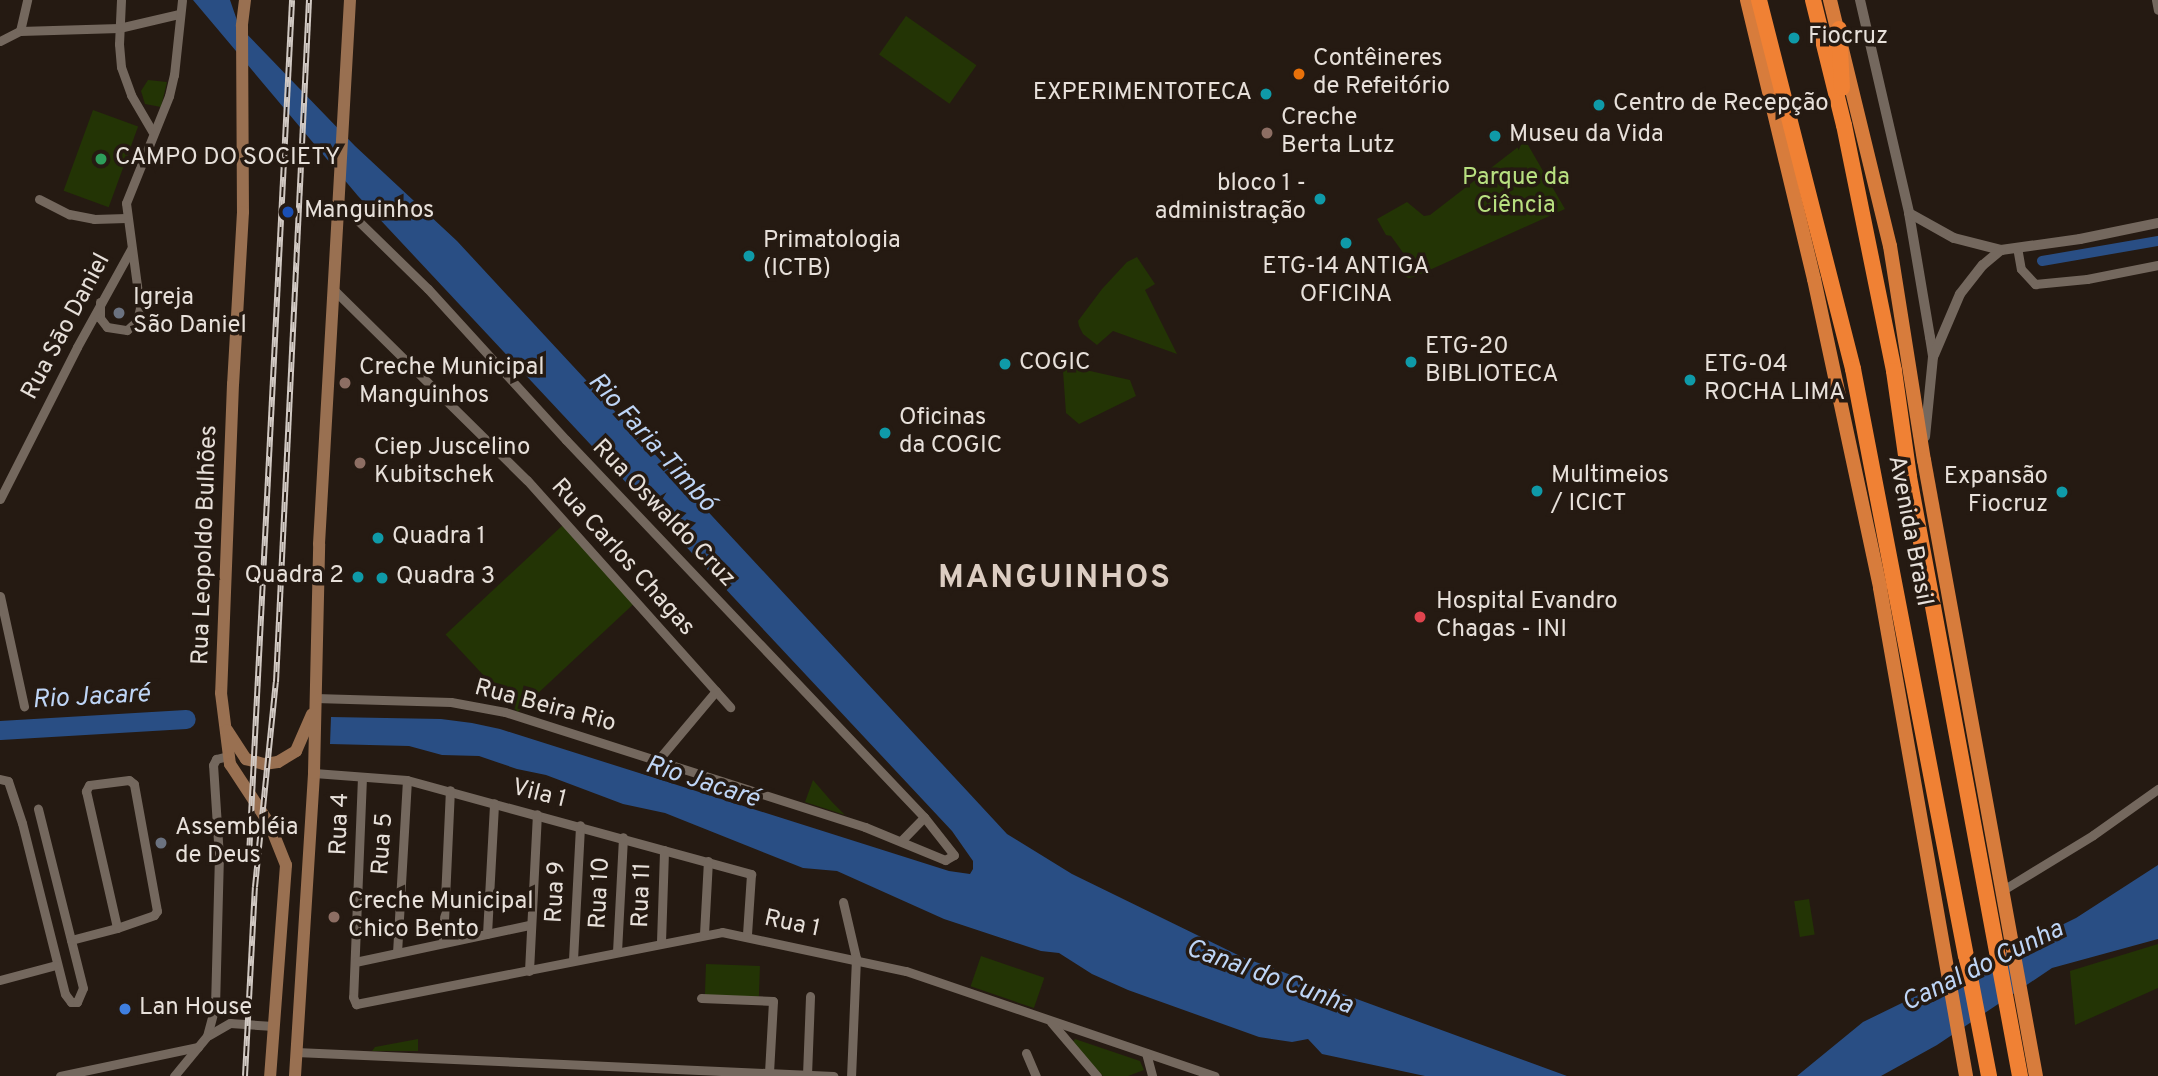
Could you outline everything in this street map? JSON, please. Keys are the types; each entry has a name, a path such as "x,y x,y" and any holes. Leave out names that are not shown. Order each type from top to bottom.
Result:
{"highway":[{"name":"Avenida Brasil","path":"1746,0 1814,279 1880,588 1965,1075"},
{"name":"Avenida Brasil","path":"1759,0 1853,369 1988,1070"},
{"name":"Avenida Brasil","path":"1813,0 1843,125 1894,372 1909,478 1990,918 2023,1064 2036,1076"},
{"name":"Avenida Brasil","path":"1830,0 1890,246 1924,460 2008,914 2023,1064"},
{"path":"1839,29 1843,125"}],"main road":[{"path":"243,13 251,0"},
{"path":"339,0 349,26"},
{"path":"295,1076 314,773 314,703 333,289 350,0"},
{"name":"Rua Leopoldo Bulhões","path":"243,13 243,212 233,384 222,693 228,756 245,790 270,824 286,865 270,1076"},
{"path":"225,727 246,759 264,764 278,762 296,751 314,703"}],"street":[{"path":"20,31 27,0"},
{"path":"121,0 121,66 131,95 152,131"},
{"path":"100,302 100,318 113,330 133,326 140,308 127,218 127,198 152,131 169,96 174,75 182,0"},
{"path":"1860,0 1909,213 1933,357 1924,460"},
{"path":"2155,0 2158,10"},
{"path":"0,41 20,31 119,28 179,14"},
{"path":"39,199 69,214 94,219 127,218"},
{"name":"Rua Oswaldo Cruz","path":"339,202 428,289 566,440 924,817 954,855"},
{"path":"1909,213 1954,238 2001,250 2080,239 2158,223"},
{"path":"2017,247 2021,269 2035,284 2087,279 2158,265"},
{"name":"Rua Sāo Daniel","path":"0,499 100,302 131,249"},
{"path":"1933,357 1960,294 1983,265 2001,250"},
{"name":"Rua Carlos Chagas","path":"333,289 527,480 730,707"},
{"path":"0,596 24,706"},
{"path":"657,760 716,691"},
{"name":"Rua Beira Rio","path":"314,703 451,702 482,707 865,827 945,860 954,855"},
{"path":"207,1036 218,985 219,857 213,765 216,759 228,756"},
{"name":"Vila 1","path":"314,773 407,779 751,874 747,936"},
{"name":"Rua 4","path":"353,997 362,777"},
{"path":"1,779 8,781 22,823 65,994 71,1002 77,1002 83,988 38,809"},
{"name":"Rua 5","path":"397,953 407,779"},
{"path":"71,940 117,928 155,915 158,906 134,784 129,780 89,785 86,791 117,928"},
{"path":"2003,890 2093,835 2158,789"},
{"path":"443,943 450,790"},
{"path":"487,934 494,803"},
{"path":"528,971 537,814"},
{"path":"901,841 924,817"},
{"name":"Rua 9","path":"573,960 580,825"},
{"name":"Rua 10","path":"617,952 623,837"},
{"name":"Rua 11","path":"661,942 664,850"},
{"path":"704,934 708,861"},
{"path":"843,902 856,958 851,1076"},
{"path":"355,962 529,925"},
{"name":"Rua 1","path":"353,997 356,1004 364,1004 704,934 747,936 906,971 1195,1072 1215,1076"},
{"path":"0,980 56,965"},
{"path":"807,1075 810,996"},
{"path":"701,999 773,1001 769,1073"},
{"path":"1050,1020 1097,1076"},
{"path":"174,1076 207,1036 230,1023 273,1026"},
{"path":"60,1076 198,1048"},
{"path":"296,1052 833,1076"},
{"path":"1146,1053 1152,1076"},
{"path":"1026,1054 1036,1076"}],"green space":[{"path":"906,16 976,65 949,104 879,55"},
{"path":"148,80 167,82 161,107 145,104 141,91"},
{"name":"CAMPO DO SOCIETY","path":"93,110 138,126 109,207 64,191"},
{"name":"Parque da Ciência","path":"1522,144 1528,145 1565,209 1414,277 1408,278 1395,268 1404,254 1391,236 1386,235 1377,219 1407,202 1424,216 1430,215"},
{"path":"1137,257 1155,284 1145,290 1177,354 1113,331 1097,345 1083,334 1079,326 1078,321 1102,289 1127,262"},
{"path":"1068,366 1130,380 1136,396 1079,424 1066,413 1063,371"},
{"path":"564,524 636,602 518,712 446,634"},
{"path":"813,780 832,802 845,815 805,802"},
{"path":"1809,899 1815,935 1800,937 1794,901"},
{"path":"2158,944 2158,988 2075,1025 2070,971"},
{"path":"981,956 1044,978 1034,1008 971,986"},
{"path":"706,964 760,966 759,997 705,995"},
{"path":"418,1039 418,1051 372,1051 375,1047"},
{"path":"1075,1039 1140,1061 1144,1070 1128,1076 1103,1076 1072,1043"}],"water":[{"name":"Canal do Cunha","path":"193,0 230,0 239,26 355,146 457,241 1007,834 1072,874 1242,957 1567,1076 1425,1076 1322,1054 1308,1039 1292,1042 1259,1037 1128,990 1092,974 1059,953 1041,951 944,919 837,871 803,868 665,813 623,804 546,775 517,769 479,756 442,755 409,746 330,744 331,717 441,719 472,723 500,729 949,871 970,874 973,869 973,861 952,831 358,196"},
{"name":"Canal do Cunha","path":"2158,865 2158,939 2052,968 1937,1045 1881,1076 1797,1076 1863,1022 2076,918"}],"waterway":[{"path":"2042,261 2158,241"},
{"name":"Rio Jacaré","path":"0,730 186,719"}],"railway":[{"path":"249,856 292,0"},
{"path":"245,1076 255,887 276,682 309,0"}],"place":[{"name":"Fiocruz","path":"1794,38"},
{"name":"Contêineres de Refeitório","path":"1299,74"},
{"name":"EXPERIMENTOTECA","path":"1266,94"},
{"name":"Centro de Recepção","path":"1599,105"},
{"name":"Creche Berta Lutz","path":"1267,133"},
{"name":"Museu da Vida","path":"1495,136"},
{"name":"CAMPO DO SOCIETY","path":"101,159"},
{"name":"bloco 1 - administração","path":"1320,199"},
{"name":"Manguinhos","path":"288,212"},
{"name":"ETG-14 ANTIGA OFICINA","path":"1346,243"},
{"name":"Primatologia (ICTB)","path":"749,256"},
{"name":"Igreja São Daniel","path":"119,313"},
{"name":"ETG-20 BIBLIOTECA","path":"1411,362"},
{"name":"COGIC","path":"1005,364"},
{"name":"ETG-04 ROCHA LIMA","path":"1690,380"},
{"name":"Creche Municipal Manguinhos","path":"345,383"},
{"name":"Oficinas da COGIC","path":"885,433"},
{"name":"Ciep Juscelino Kubitschek","path":"360,463"},
{"name":"Multimeios / ICICT","path":"1537,491"},
{"name":"Expansão Fiocruz","path":"2062,492"},
{"name":"Quadra 1","path":"378,538"},
{"name":"Quadra 2","path":"358,577"},
{"name":"Quadra 3","path":"382,578"},
{"name":"Hospital Evandro Chagas - INI","path":"1420,617"},
{"name":"Assembléia de Deus","path":"161,843"},
{"name":"Creche Municipal Chico Bento","path":"334,917"},
{"name":"Lan House","path":"125,1009"}],"district":[{"name":"MANGUINHOS","path":"1055,579"}],"water label":[{"name":"Rio Faria-Timbó","path":"651,443"}]}
